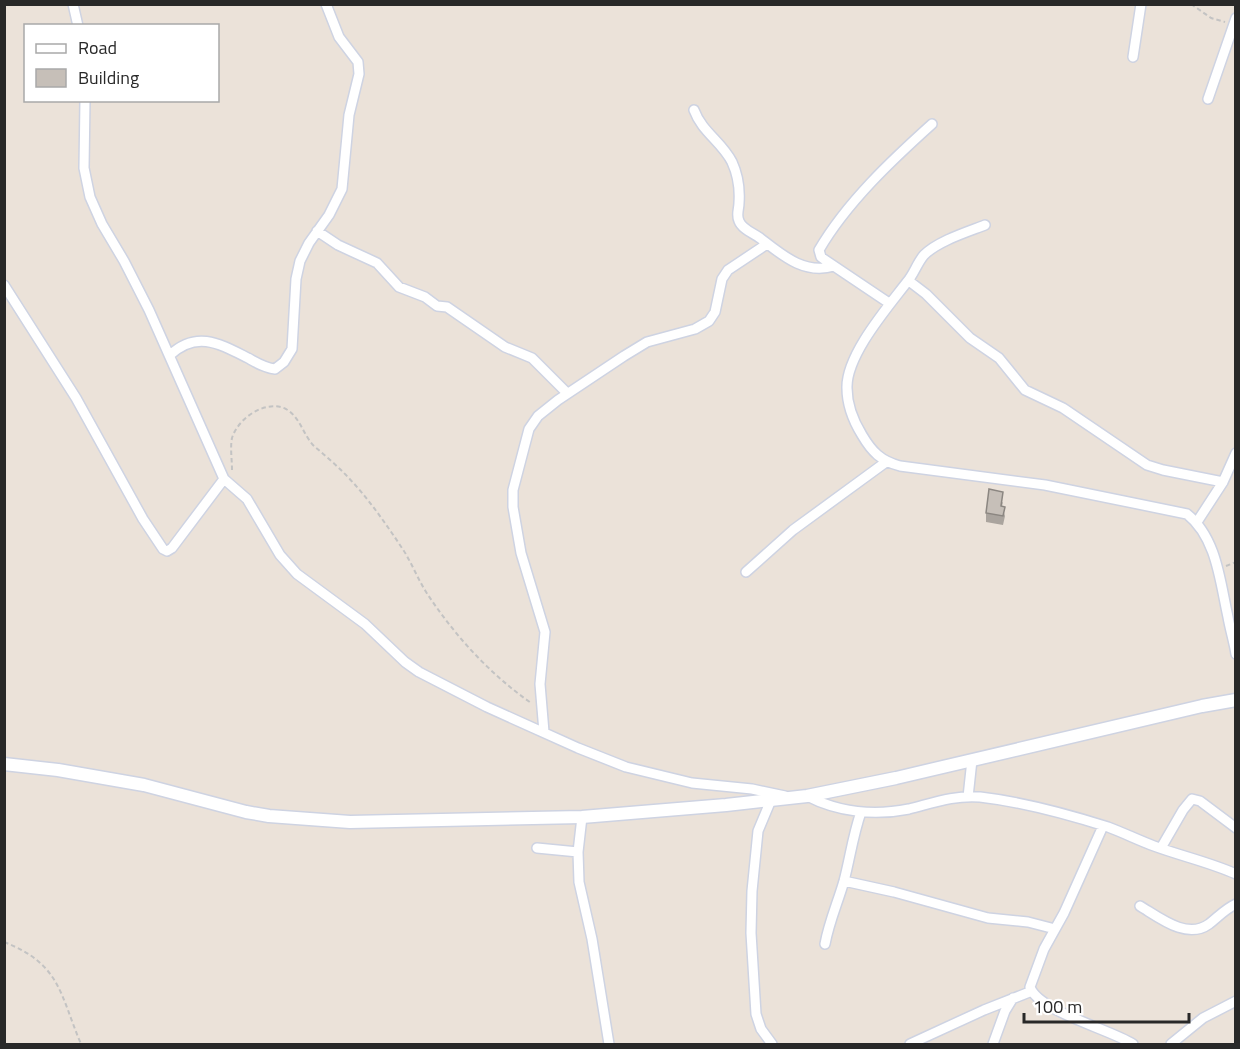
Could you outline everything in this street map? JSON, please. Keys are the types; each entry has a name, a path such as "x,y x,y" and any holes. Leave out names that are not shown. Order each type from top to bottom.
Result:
{"street":[{"path":"73,4 78,24"},
{"path":"170,355 185,343 204,341 229,349 268,368 275,369 289,356 292,344 297,269 304,252 329,215 342,189 349,115 360,67 354,55 339,37 326,4"},
{"path":"1133,57 1141,4"},
{"path":"1208,99 1235,20"},
{"path":"85,102 84,168 94,210 124,261 170,355 224,478 247,499 280,555 297,574 365,624 405,662 437,681 578,748 638,770 692,783 752,789 791,798"},
{"path":"694,110 702,127 725,151 733,165 738,184 739,222 785,258 804,267 834,266"},
{"path":"889,303 834,266 820,255 819,249 893,159 932,123"},
{"path":"985,225 950,239 927,253 909,281 889,303 857,355 847,387 859,430 868,445 886,462 939,472 1022,481 1186,514 1197,522 1210,546 1218,569 1236,654"},
{"path":"317,231 338,245 377,263 399,287 425,297 436,305 447,307 505,347 532,358 567,393"},
{"path":"544,732 540,684 545,632 521,553 513,507 513,490 531,424 541,413 567,393 647,342 695,330 706,324 713,315 722,279 728,270 766,244"},
{"path":"909,281 926,294 970,338 1003,362 1025,390 1063,408 1147,465 1223,482"},
{"path":"4,285 76,398 143,519 163,549 172,548 224,478"},
{"path":"1197,522 1223,482 1236,453"},
{"path":"746,572 793,530 886,462"},
{"path":"4,764 58,770 144,785 235,810 269,816 350,822 582,817 807,796 1236,700"},
{"path":"968,797 972,760"},
{"path":"807,796 835,808 861,812 899,810 942,799 968,797 1030,806 1102,826 1236,874"},
{"path":"1161,848 1183,810 1194,798 1236,828"},
{"path":"771,800 758,831 752,891 751,933 756,1014 761,1029 772,1044"},
{"path":"825,944 861,812"},
{"path":"582,817 578,852 579,882 592,939 601,1007 609,1044"},
{"path":"1102,826 1030,987 1035,997 1060,1012 1113,1033 1133,1044"},
{"path":"537,848 578,852"},
{"path":"844,881 988,918 1028,922 1055,929"},
{"path":"1140,906 1157,917 1190,931 1201,929 1236,904"},
{"path":"910,1044 1032,991"},
{"path":"996,1043 1005,1011 1013,998"},
{"path":"1171,1044 1203,1018 1236,1001"}],"path":[{"path":"1191,4 1222,22 1235,20"},
{"path":"224,478 231,472 233,436 242,423 251,414 261,409 274,406 286,409 295,416 308,439 364,495 407,555 429,597 482,664 506,686 541,710"},
{"path":"4,942 28,953 56,981 81,1044"}],"building":[{"path":"989,489 1003,492 1001,506 1005,507 1003,516 986,513"}]}
